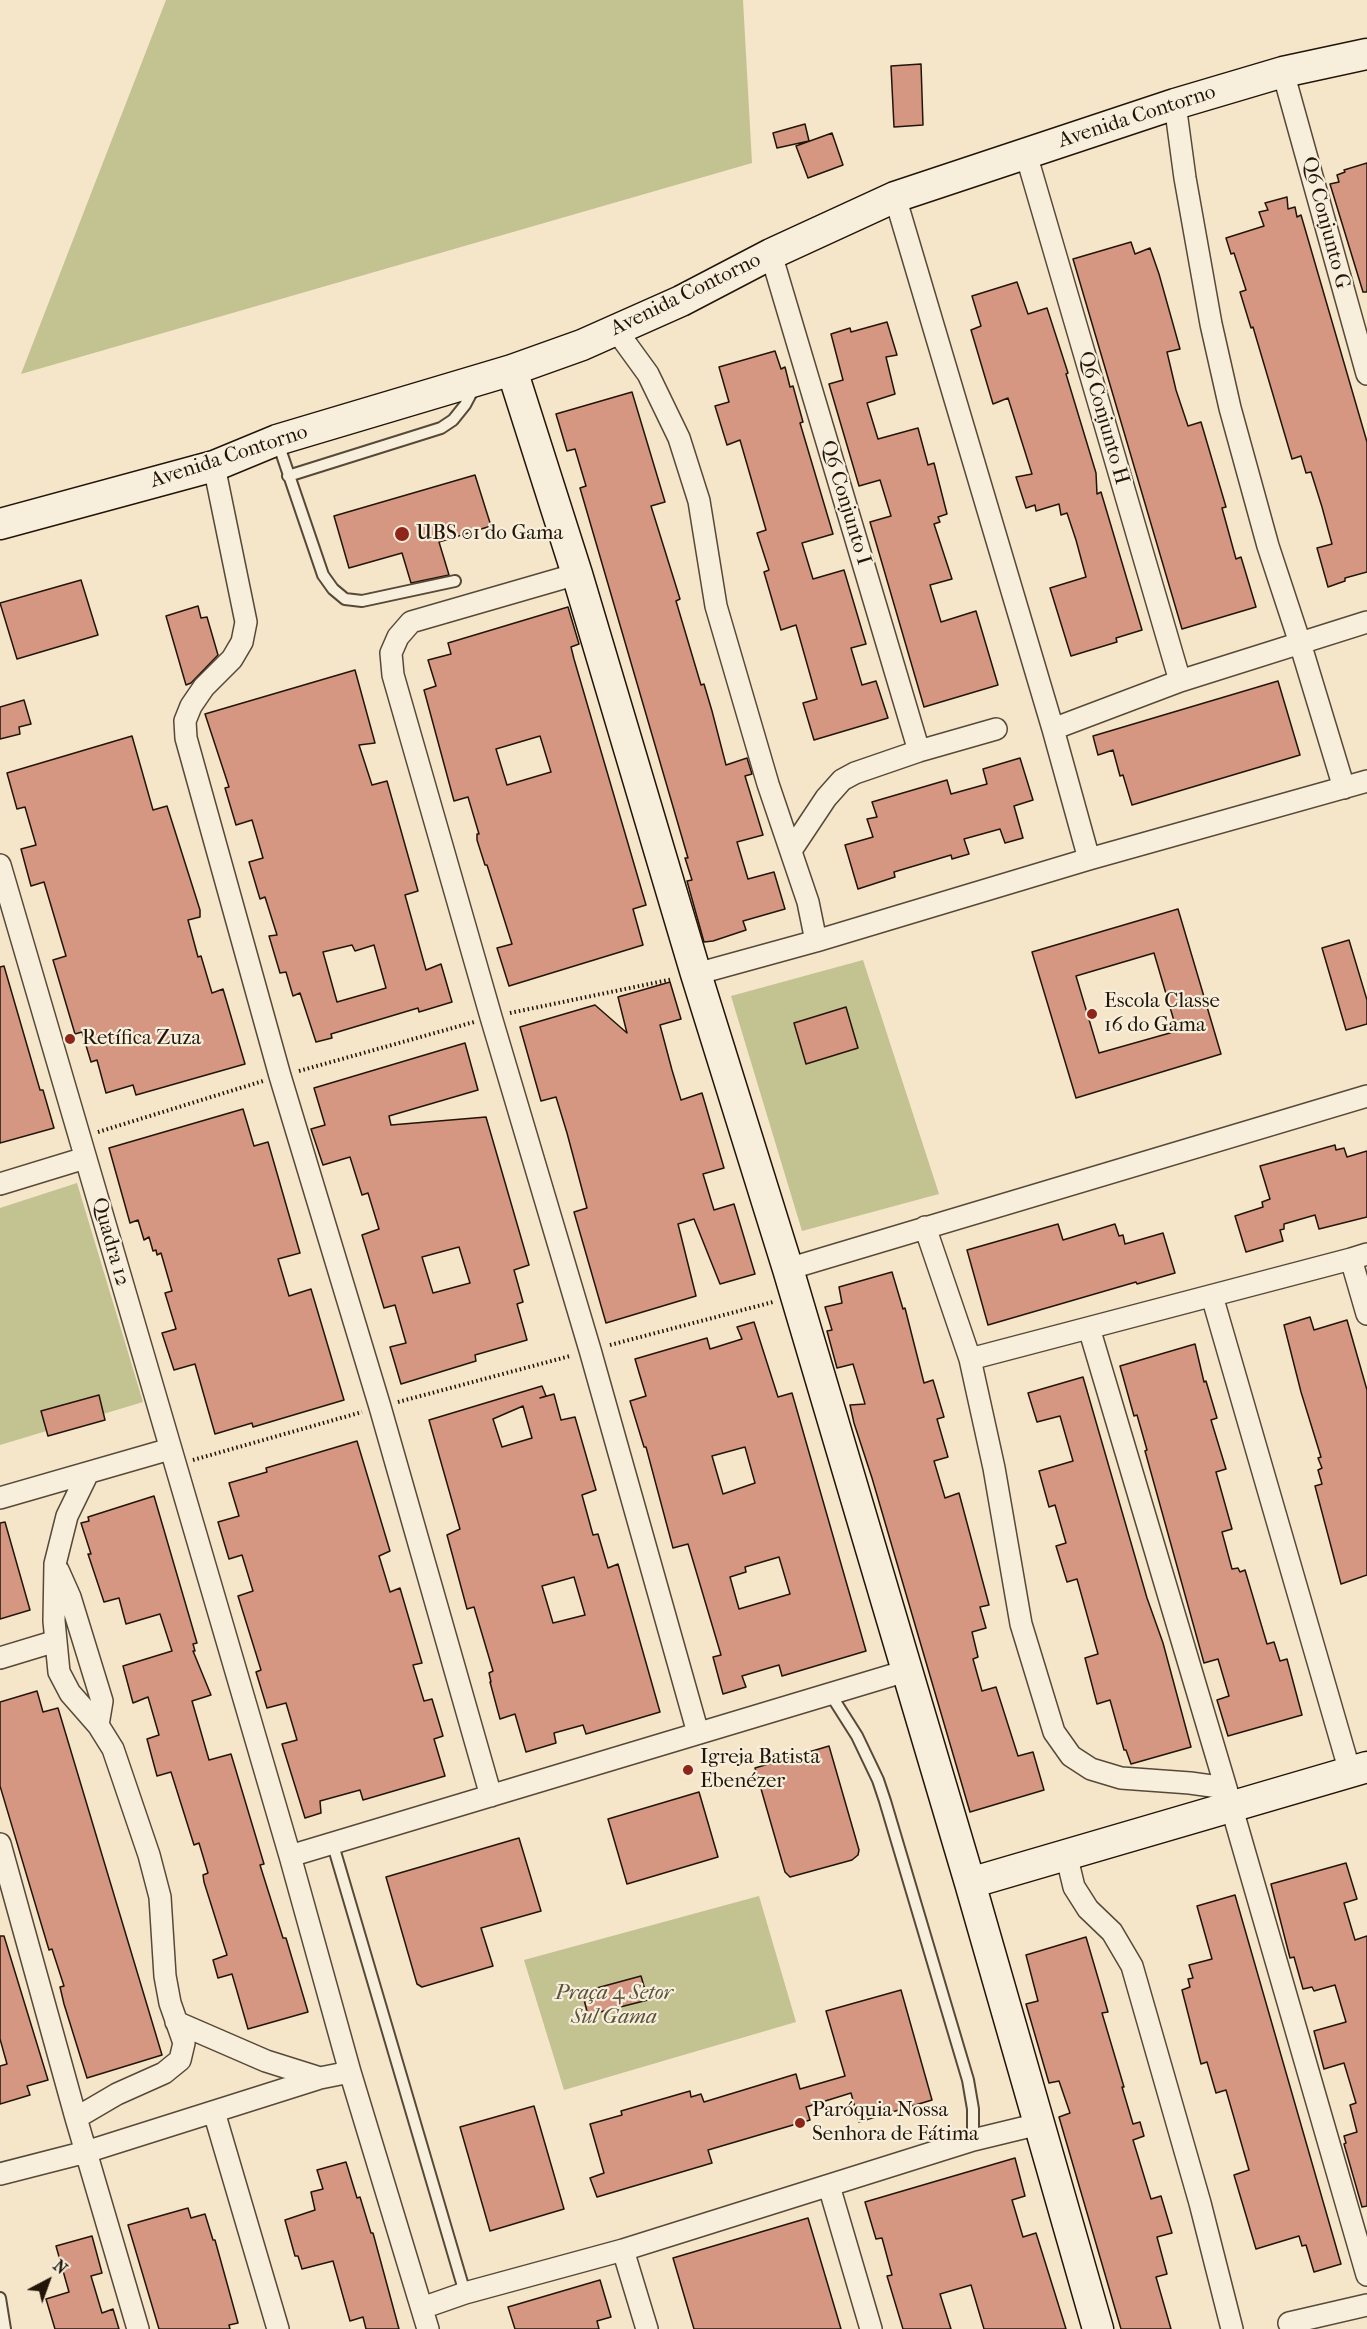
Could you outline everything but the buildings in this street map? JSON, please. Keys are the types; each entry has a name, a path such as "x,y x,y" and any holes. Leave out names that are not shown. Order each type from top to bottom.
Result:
{"street":[{"name":"Avenida Contorno","path":"0,524 214,466 277,440 512,370 582,345 681,301 771,254 895,197 1175,104 1283,72 1367,54"},
{"name":"Q6 Conjunto G","path":"1283,72 1367,374"},
{"path":"1175,104 1187,189 1211,324 1230,408 1264,535 1344,788"},
{"name":"Q6 Conjunto H","path":"1026,154 1180,681"},
{"path":"895,197 1053,729 1089,859"},
{"name":"Q6 Conjunto I","path":"771,254 919,751"},
{"path":"616,330 648,374 679,438 699,501 716,606 768,784 792,849 808,902 816,941"},
{"path":"512,370 577,574 696,974 792,1282 1098,2329"},
{"path":"214,466 246,621 242,642 232,659 204,687 191,706 185,721 186,738 280,1076 380,1407 491,1796"},
{"path":"577,574 411,622 398,637 391,653 393,675 590,1350 698,1733"},
{"path":"1053,729 1180,681 1367,622"},
{"path":"792,849 826,798 842,780 855,773 919,751 996,729"},
{"path":"696,974 816,941 1089,859 1367,782"},
{"name":"Quadra 12","path":"0,865 290,1856 350,2072 428,2329"},
{"path":"792,1282 925,1227 1367,1096"},
{"path":"0,1184 83,1148"},
{"path":"925,1227 970,1359 994,1468 1021,1624 1054,1732 1071,1755 1091,1769 1121,1778 1190,1783 1228,1797"},
{"path":"970,1359 1359,1256 1367,1314"},
{"path":"969,1883 1066,1854 1228,1797 1358,1769 1212,1296"},
{"path":"1089,1328 1367,2275"},
{"path":"0,1498 88,1473 172,1457"},
{"path":"76,2118 117,2094 164,2073 180,2060 184,2043 176,2022 165,1976 160,1897 149,1855 113,1749 98,1725 70,1693 59,1672 54,1621 55,1564 67,1516 88,1473"},
{"path":"55,1564 70,1597 102,1701 98,1725"},
{"path":"0,1658 56,1641"},
{"path":"290,1856 333,1845 906,1671"},
{"path":"0,1844 76,2118 138,2329"},
{"path":"1066,1854 1074,1887 1088,1910 1112,1932 1132,1966 1200,2203 1232,2329"},
{"path":"176,2022 266,2061 320,2078"},
{"path":"0,2174 86,2151 320,2078 350,2072"},
{"path":"214,2112 278,2329"},
{"path":"422,2308 465,2293 623,2250 974,2140 1039,2124"},
{"path":"829,2186 872,2329"},
{"path":"623,2250 647,2329"},
{"path":"1288,2323 1367,2305"}],"lane":[{"path":"288,476 441,428 453,420 465,405 477,380"},
{"path":"277,440 323,575 333,589 345,599 362,602 455,582"},
{"path":"831,1695 857,1736 882,1791 968,2080 973,2109 974,2140"},
{"path":"333,1845 465,2293"},
{"path":"0,2298 5,2329"}],"path":[{"path":"83,1148 280,1076 491,1017 696,974"},
{"path":"172,1457 380,1407 590,1350 792,1282"}],"green space":[{"path":"166,0 743,0 752,163 21,374"},
{"path":"863,960 939,1194 802,1231 731,996"},
{"path":"77,1183 143,1402 0,1445 0,1208"},
{"name":"Praça 4 Setor Sul Gama","path":"759,1896 796,2022 564,2090 524,1960"}],"place":[{"name":"UBS 01 do Gama","path":"402,534"},
{"name":"Escola Classe 16 do Gama","path":"1092,1014"},
{"name":"Retífica Zuza","path":"70,1039"},
{"name":"Igreja Batista Ebenézer","path":"688,1770"},
{"name":"Paróquia Nossa Senhora de Fátima","path":"800,2123"}]}
